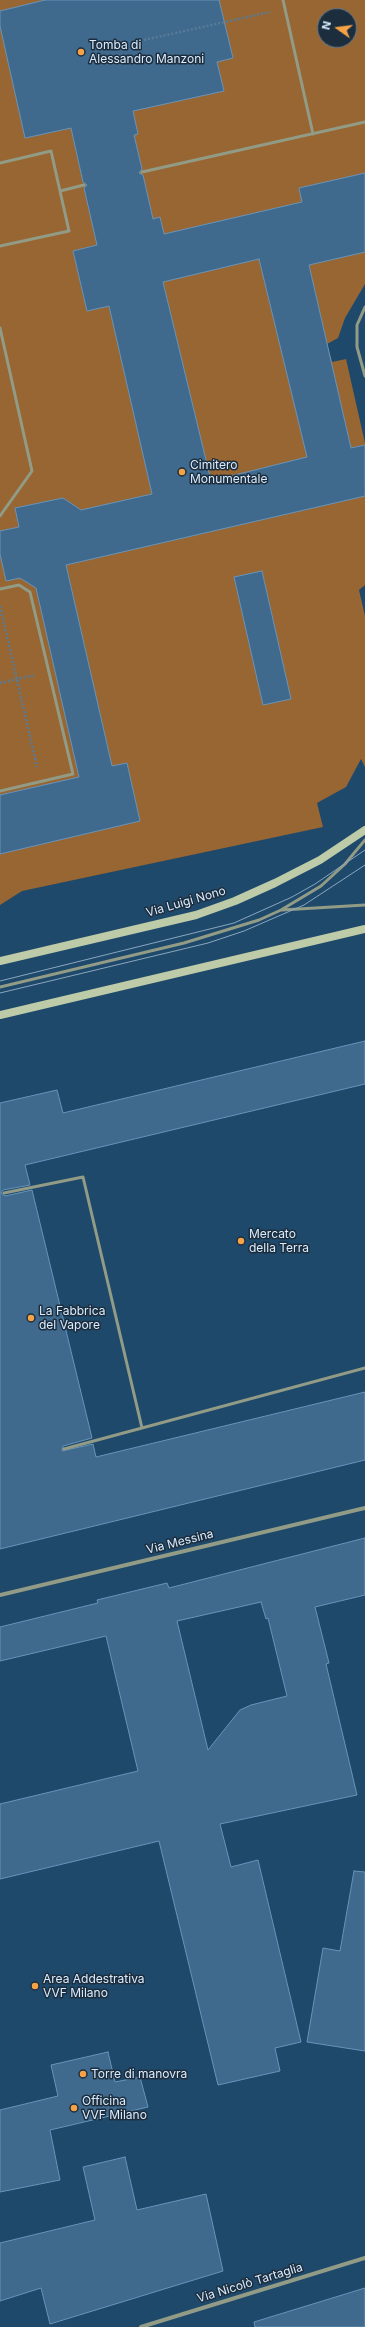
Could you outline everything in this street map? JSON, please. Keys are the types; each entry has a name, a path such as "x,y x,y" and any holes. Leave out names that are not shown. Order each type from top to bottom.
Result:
{"main road":[{"name":"Via Luigi Nono","path":"0,961 196,914 234,901 275,883 320,860 365,830"},
{"path":"0,1015 365,929"}],"street":[{"name":"Via Messina","path":"0,1595 365,1508"},
{"name":"Via Nicolò Tartaglia","path":"141,2327 365,2258"}],"lane":[{"path":"283,0 313,134"},
{"path":"142,172 365,122"},
{"path":"0,163 52,151 69,231 0,246"},
{"path":"60,190 84,185"},
{"path":"365,307 357,325 358,347 365,376"},
{"path":"0,328 32,471 0,516"},
{"path":"0,589 19,585 30,592 73,774 0,791"},
{"path":"0,987 214,935 280,910 330,878 365,840"},
{"path":"280,910 365,905"},
{"path":"4,1193 83,1177 142,1428"},
{"path":"64,1449 365,1368"}],"path":[{"path":"144,40 285,8"},
{"path":"0,606 41,782"},
{"path":"0,683 49,672"}],"shaded area":[{"name":"Cimitero Monumentale","path":"0,0 365,0 365,284 345,318 338,338 327,344 332,362 346,359 365,443 365,585 359,590 365,616 365,767 361,759 346,787 317,803 323,827 22,891 0,905"}],"building":[{"name":"Cimitero Monumentale","path":"45,0 219,0 233,58 217,62 224,91 133,111 138,134 134,135 142,169 139,173 143,175 153,219 160,217 164,234 302,202 299,188 365,173 365,252 309,265 351,448 365,445 365,496 66,565 112,766 127,763 140,821 0,854 0,795 79,777 36,588 20,578 6,581 0,554 0,531 19,527 15,508 63,498 81,510 152,494 109,306 87,311 73,251 97,245 84,188 87,185 83,182 71,128 25,138 0,26 0,11","holes":["259,259 307,457 211,481 163,282"]},
{"path":"262,571 291,699 263,705 234,577"},
{"path":"365,1041 365,1084 25,1165 30,1185 3,1190 1,1193 5,1196 32,1190 92,1438 63,1446 62,1451 93,1444 96,1457 365,1392 365,1460 0,1549 0,1103 57,1090 63,1113"},
{"path":"365,1538 365,1595 315,1607 329,1663 326,1664 357,1795 220,1824 231,1867 258,1860 301,2042 275,2048 280,2071 218,2085 159,1841 0,1879 0,1804 138,1771 106,1636 0,1661 0,1627 98,1603 97,1600 167,1583 169,1588","holes":["261,1602 266,1619 268,1618 287,1696 251,1705 240,1710 208,1750 177,1621"]},
{"path":"354,1871 365,1872 365,2051 307,2042 323,1948 340,1951"},
{"path":"108,2052 115,2082 140,2077 148,2107 50,2130 60,2180 0,2192 0,2110 58,2096 51,2065"},
{"path":"125,2157 137,2210 206,2194 223,2271 50,2324 41,2288 0,2301 0,2243 95,2220 83,2167"},
{"path":"365,2288 365,2327 255,2327 254,2322"}],"tram line":[{"path":"0,981 234,923 292,897 315,884 365,850"},
{"path":"0,993 208,943 244,931 304,905 365,865"}],"place":[{"name":"Tomba di Alessandro Manzoni","path":"81,52"},
{"name":"Cimitero Monumentale","path":"182,472"},
{"name":"Mercato della Terra","path":"241,1241"},
{"name":"La Fabbrica del Vapore","path":"31,1318"},
{"name":"Area Addestrativa VVF Milano","path":"35,1986"},
{"name":"Torre di manovra","path":"83,2074"},
{"name":"Officina VVF Milano","path":"74,2108"}]}
